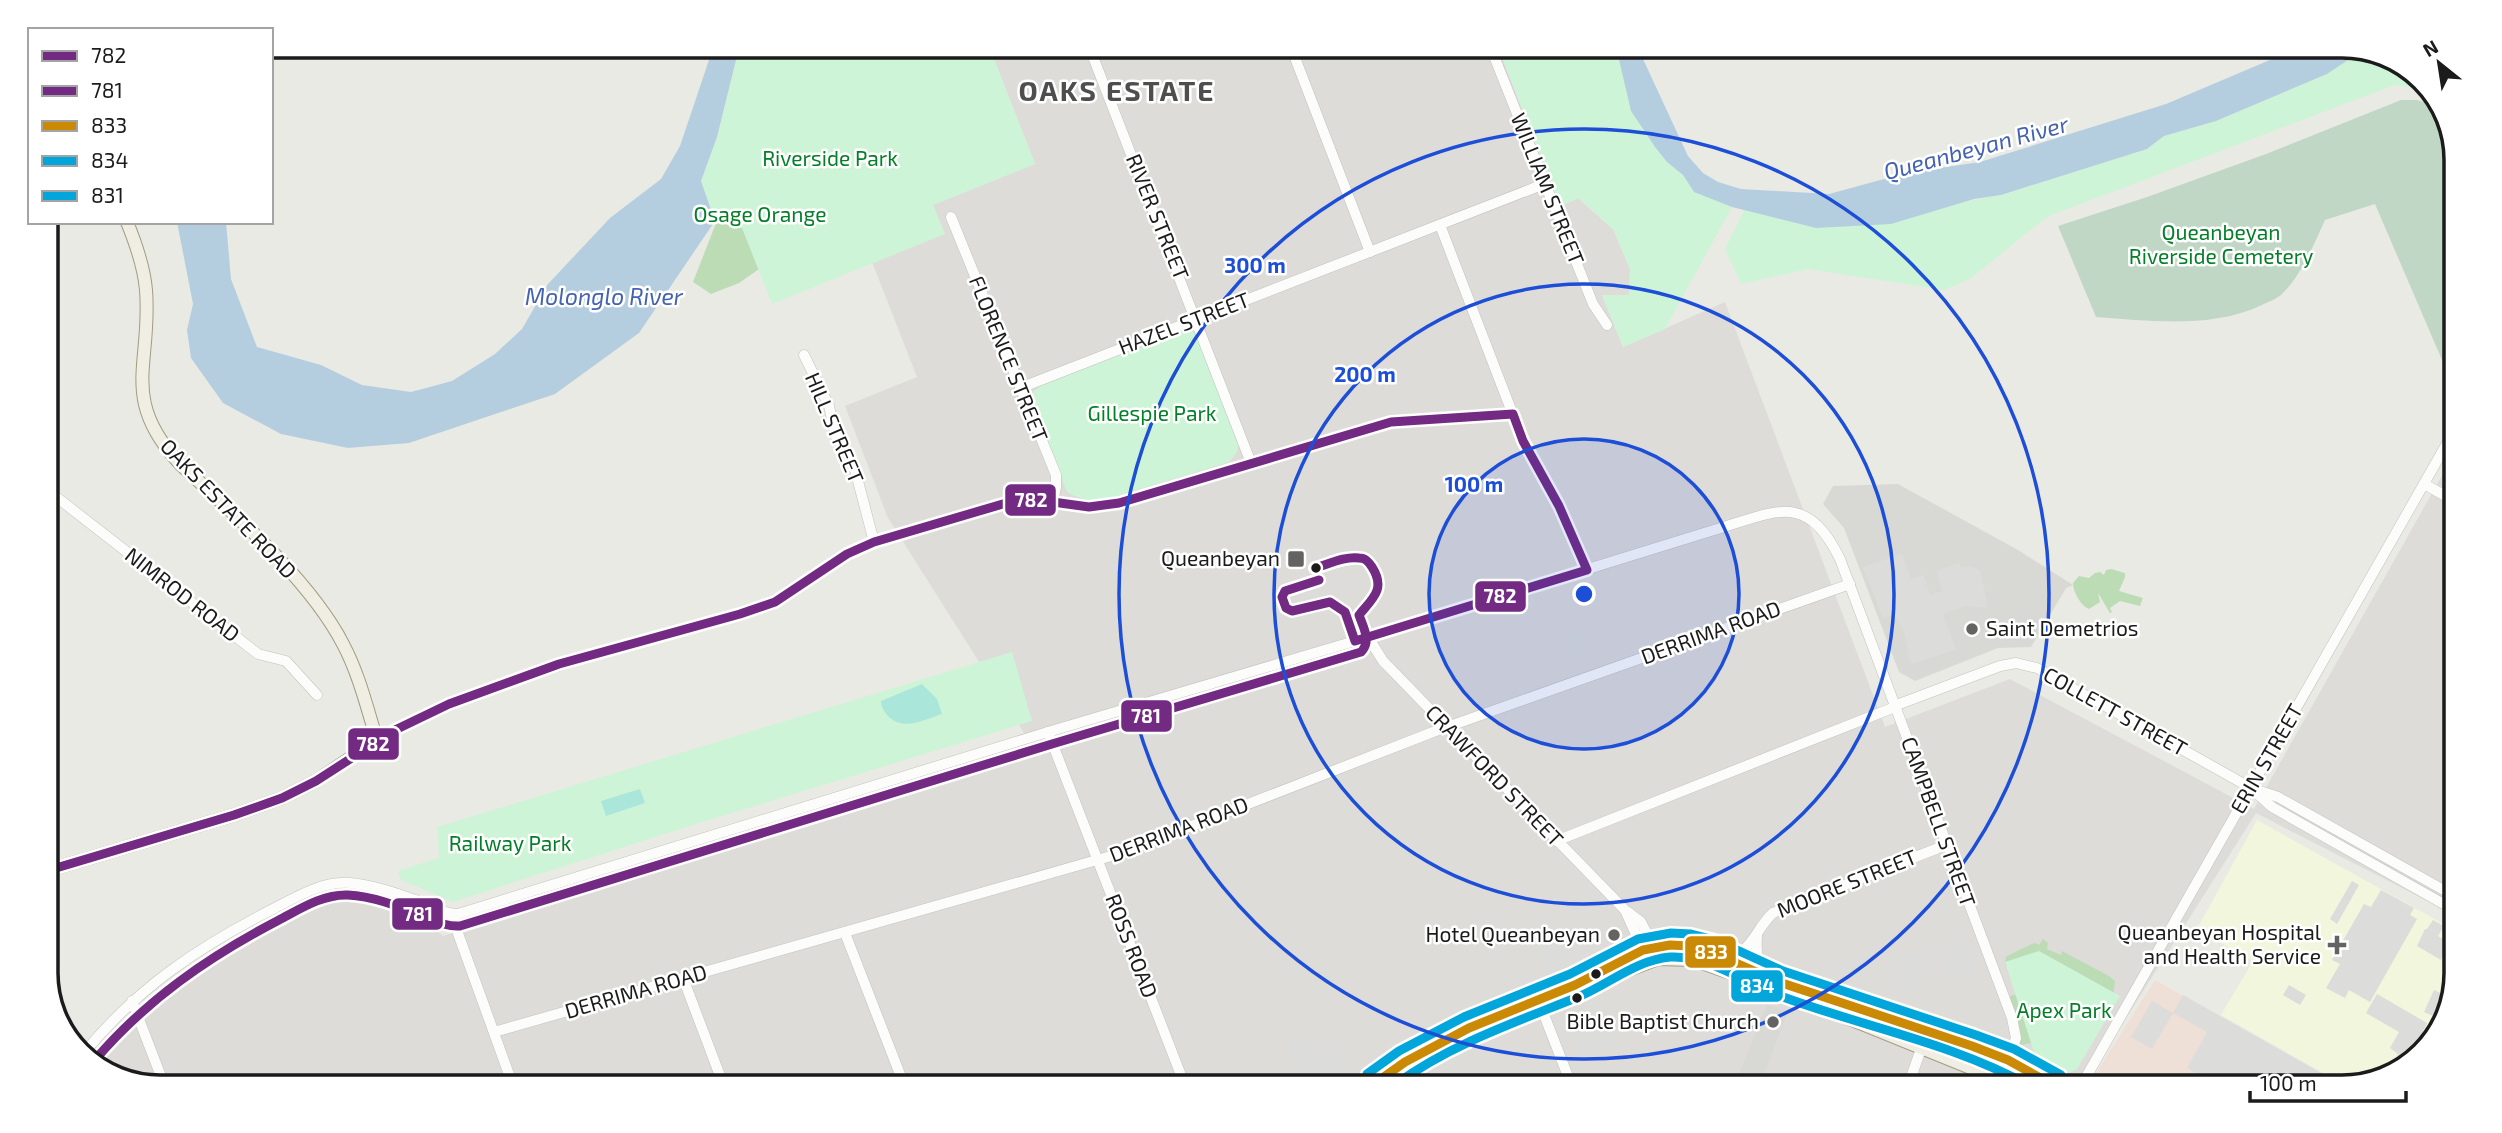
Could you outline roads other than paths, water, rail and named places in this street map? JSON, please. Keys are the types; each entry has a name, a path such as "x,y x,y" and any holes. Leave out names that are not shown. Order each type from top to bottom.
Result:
{"main road":[{"name":"OAKS ESTATE ROAD","path":"128,224 144,274 146,307 142,384 144,402 153,429 167,451 287,569 328,620 352,662 377,740"},
{"path":"58,867 282,798 316,781 377,740"},
{"path":"1400,1075 1429,1057 1575,985 1650,953 1689,946 1719,955 1779,982 2008,1060 2035,1075"},
{"path":"1387,1075 1435,1045 1525,1009 1543,1013 1650,953 1698,961 1778,990 1987,1075"},
{"path":"1921,1049 1927,1031"}],"street":[{"name":"RIVER STREET","path":"1094,58 1251,463"},
{"path":"1295,58 1370,252"},
{"name":"WILLIAM STREET","path":"1495,58 1593,304 1607,325"},
{"name":"HAZEL STREET","path":"1020,388 1544,184"},
{"name":"FLORENCE STREET","path":"951,217 1056,475 1053,502"},
{"path":"1440,225 1525,446 1559,506 1587,570"},
{"name":"HILL STREET","path":"804,355 829,406 836,437 853,462 874,542"},
{"path":"377,740 430,713 487,689 559,664 775,602 847,554 874,542 1013,501 1030,499 1082,506 1105,506 1391,422 1513,414"},
{"name":"ERIN STREET","path":"2087,1075 2444,449"},
{"path":"2424,484 2444,495"},
{"name":"NIMROD ROAD","path":"58,498 258,654 286,661 317,695"},
{"name":"CAMPBELL STREET","path":"452,914 1759,516 1787,511 1799,513 1820,526 1837,552 1850,584 2015,1030 2015,1044 2008,1060"},
{"name":"DERRIMA ROAD","path":"494,1032 1098,861 1447,727 1850,584"},
{"name":"CRAWFORD STREET","path":"1368,637 1383,661 1556,841 1625,910 1640,920 1650,953"},
{"name":"COLLETT STREET","path":"1556,841 2000,666 2017,663 2031,665 2052,675 2250,788 2272,807 2444,904"},
{"name":"ROSS ROAD","path":"1048,732 1181,1075"},
{"name":"COLLETT STREET","path":"2250,788 2278,797 2444,890"},
{"name":"MOORE STREET","path":"1719,955 1730,957 1739,954 1750,944 1766,919 1783,908 1945,845"},
{"path":"90,1047 132,1001 172,968 225,934 323,886 349,883 372,886 452,914 509,1075"},
{"path":"845,933 900,1075"},
{"name":"MOORE STREET","path":"1757,934 1756,954 1759,964 1779,982"},
{"path":"682,978 720,1075"},
{"path":"132,1001 160,1075"},
{"path":"1543,1013 1567,1075"},
{"path":"1912,1075 1921,1049"}],"water":[{"name":"Molonglo River","path":"710,58 737,58 717,137 701,181 715,221 639,333 555,394 409,443 348,448 281,434 223,403 191,358 187,330 193,304 177,224 226,224 231,279 257,347 321,365 362,385 411,392 452,381 495,354 522,329 548,284 610,218 661,179 680,146"},
{"name":"Queanbeyan River","path":"1619,58 1643,58 1688,156 1703,173 1718,182 1741,189 1829,194 1906,173 1980,162 2166,104 2275,58 2350,59 2327,74 2216,121 2164,136 2147,149 2001,195 1974,199 1891,224 1816,228 1732,207 1694,192 1683,175 1667,162 1655,147 1631,111"}],"place":[{"name":"Queanbeyan","path":"1296,559"},
{"name":"Saint Demetrios","path":"1972,629"},
{"name":"Hotel Queanbeyan","path":"1614,935"},
{"name":"Queanbeyan Hospital and Health Service","path":"2337,945"},
{"name":"Bible Baptist Church","path":"1773,1022"}],"district":[{"name":"OAKS ESTATE","path":"1117,91"}],"park label":[{"name":"Riverside Park","path":"830,159"},
{"name":"Osage Orange","path":"760,215"},
{"name":"Queanbeyan Riverside Cemetery","path":"2221,245"},
{"name":"Gillespie Park","path":"1152,414"},
{"name":"Railway Park","path":"510,844"},
{"name":"Apex Park","path":"2064,1011"}]}
